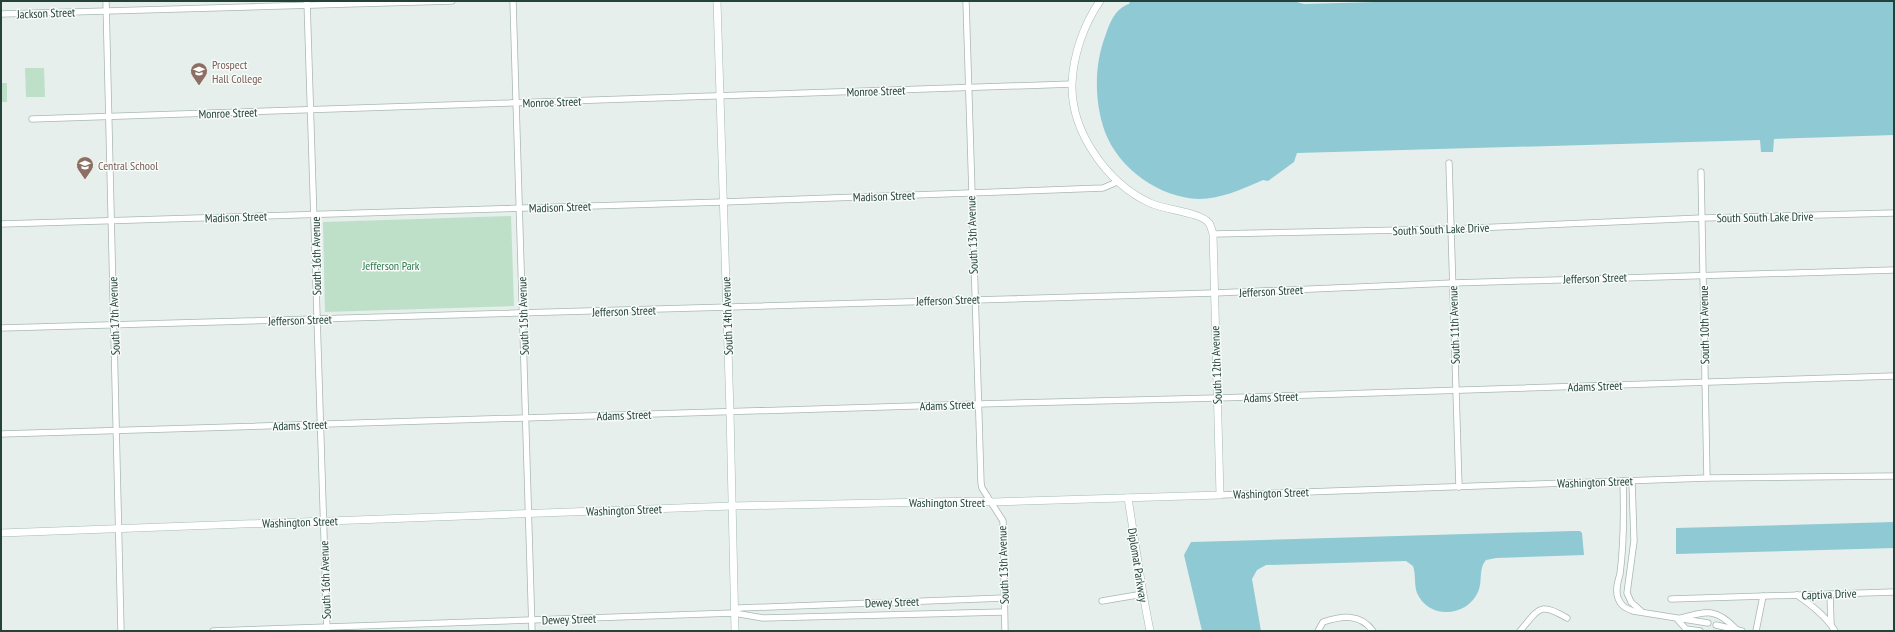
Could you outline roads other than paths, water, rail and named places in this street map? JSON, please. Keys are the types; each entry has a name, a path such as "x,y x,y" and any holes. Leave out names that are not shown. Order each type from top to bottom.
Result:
{"street":[{"name":"South 17th Avenue","path":"106,1 120,529 121,631"},
{"name":"Jackson Street","path":"1,14 307,3 452,1"},
{"name":"South 15th Avenue","path":"513,1 532,631"},
{"name":"South 14th Avenue","path":"717,1 721,97 735,631"},
{"name":"South 13th Avenue","path":"966,1 974,300 981,483 982,488 1003,521 1005,631"},
{"path":"1100,1 1089,20 1074,68 1072,84 1082,132 1103,166 1117,182 1150,203 1167,209 1201,216 1210,224 1213,234"},
{"name":"South 16th Avenue","path":"307,3 312,110 327,629"},
{"name":"Monroe Street","path":"32,119 1072,84"},
{"name":"South 11th Avenue","path":"1449,163 1459,487"},
{"name":"South 10th Avenue","path":"1701,172 1707,478"},
{"name":"Madison Street","path":"1,224 971,193 1103,188 1117,182"},
{"name":"South South Lake Drive","path":"1213,234 1451,229 1702,218 1894,214"},
{"name":"South 12th Avenue","path":"1213,234 1220,495"},
{"name":"Jefferson Street","path":"1,328 726,308 1214,293 1453,282 1894,270"},
{"name":"Adams Street","path":"1,434 1456,391 1894,376"},
{"name":"Washington Street","path":"1,533 732,506 978,501 992,502 1707,478 1894,476"},
{"path":"1623,481 1624,544 1617,594 1624,608 1677,619 1708,623"},
{"path":"1632,481 1634,541 1627,593 1631,602 1641,611"},
{"name":"Diplomat Parkway","path":"1128,498 1142,594 1150,631"},
{"name":"Captiva Drive","path":"1671,599 1894,592"},
{"path":"1102,601 1142,594"},
{"path":"1830,594 1831,624"},
{"path":"1797,595 1810,604 1831,624 1835,631"},
{"path":"1756,631 1763,596"},
{"name":"Dewey Street","path":"734,613 739,608 1004,598"},
{"path":"1520,631 1534,614 1541,609 1552,609 1567,618"},
{"name":"Dewey Street","path":"213,631 327,629 734,613 763,618 1004,612"},
{"path":"1677,619 1709,612 1722,616 1734,630"},
{"path":"1318,631 1323,622 1338,617 1349,617 1360,619 1374,631"},
{"path":"1677,619 1686,629 1700,631"},
{"path":"1716,625 1742,631"}],"water":[{"path":"1130,1 1293,1 1304,4 1412,1 1894,1 1894,135 1774,139 1773,152 1761,152 1760,140 1297,153 1294,162 1268,181 1263,180 1231,193 1207,199 1184,197 1156,187 1131,169 1120,158 1111,145 1101,120 1097,95 1099,58 1109,25 1117,12 1129,4"},
{"path":"1894,522 1894,548 1676,554 1676,528"},
{"path":"1580,531 1582,533 1584,555 1496,558 1486,560 1481,571 1478,592 1473,600 1466,606 1448,612 1430,608 1423,602 1416,590 1413,566 1406,561 1266,565 1257,570 1252,579 1261,631 1202,631 1184,555 1191,542"}],"place":[{"name":"Prospect Hall College","path":"199,86"},
{"name":"Central School","path":"85,180"}],"park label":[{"name":"Jefferson Park","path":"391,265"}]}
